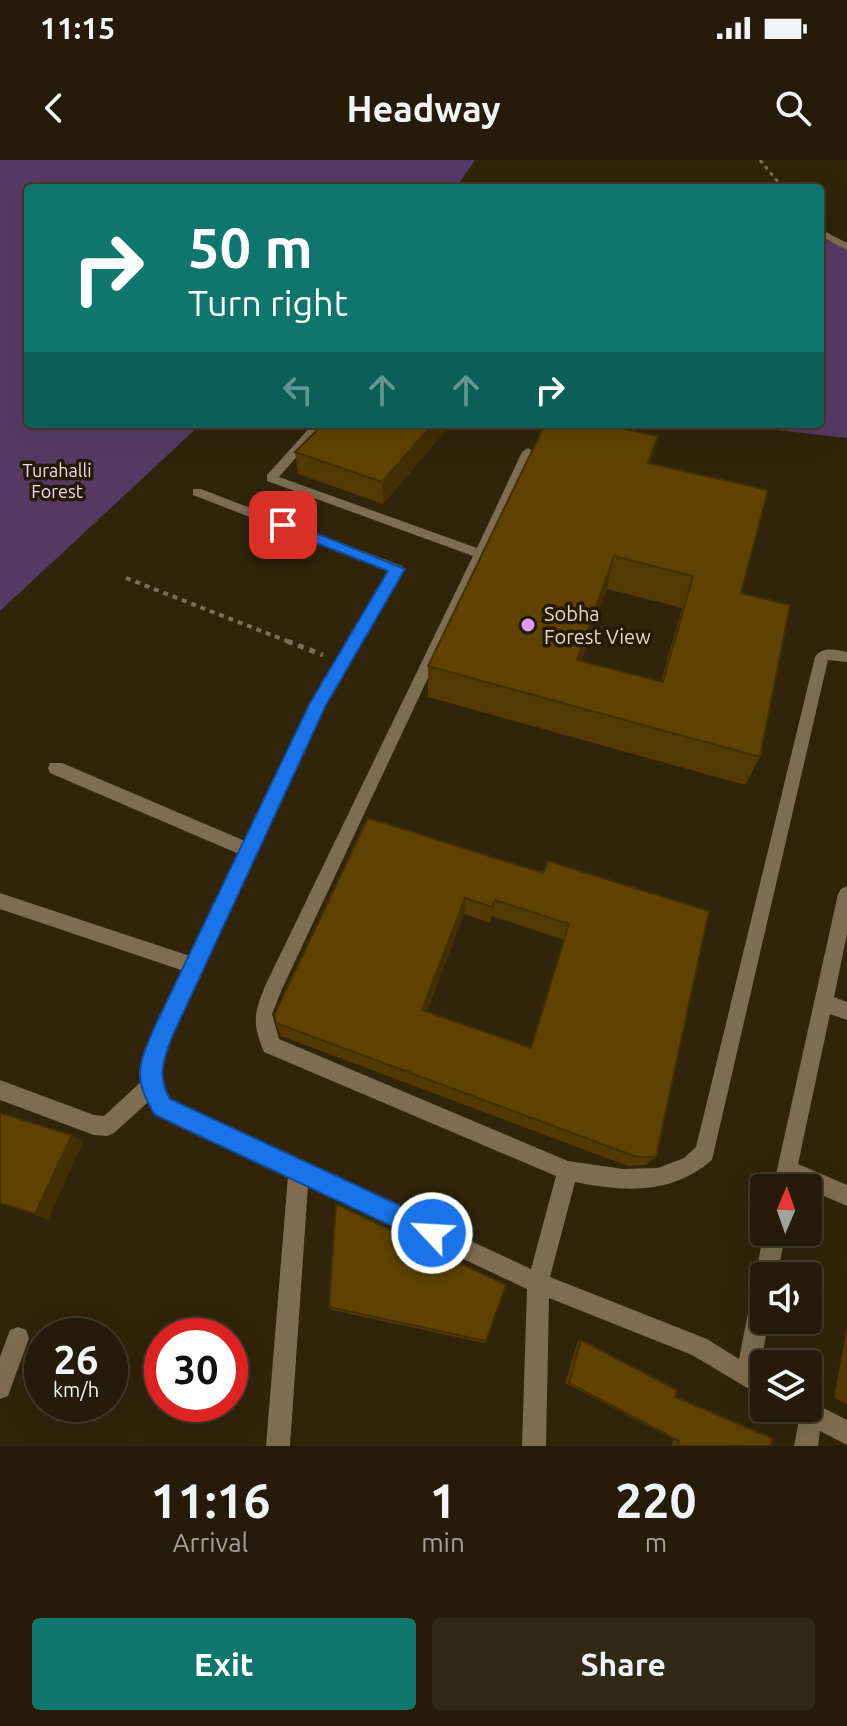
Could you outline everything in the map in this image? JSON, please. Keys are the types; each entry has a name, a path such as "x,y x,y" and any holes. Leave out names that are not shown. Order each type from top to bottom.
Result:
{"street":[{"path":"824,234 847,247"},
{"path":"315,428 271,478 481,554"},
{"path":"528,452 263,1014 271,1045 568,1171 614,1179 663,1178 690,1169 705,1153 822,657 828,654 847,657"},
{"path":"197,492 397,569 318,703 152,1060 150,1087 163,1107 538,1283 699,1347 750,1378"},
{"path":"56,768 250,851"},
{"path":"786,1174 847,894"},
{"path":"0,901 195,966"},
{"path":"822,1002 847,1011"},
{"path":"0,1090 94,1125 107,1126 150,1087"},
{"path":"278,1446 299,1170"},
{"path":"534,1446 538,1283 568,1171"},
{"path":"822,1189 847,1196"},
{"path":"0,1388 18,1338"},
{"path":"822,1420 847,1433"},
{"path":"805,1422 806,1446"}],"path":[{"path":"760,160 780,184"},
{"path":"126,578 342,663"}],"green space":[{"name":"Turahalli Forest","path":"0,160 475,160 459,184 24,184 24,428 197,428 0,611"},
{"path":"824,240 847,242 847,438 761,428 824,428"}],"building":[{"path":"319,428 429,428 382,482 295,452"},
{"name":"Sobha Forest View","path":"543,428 621,428 658,436 648,463 768,490 741,593 790,605 760,757 428,666","holes":["614,556 693,576 663,682 577,660"]},
{"path":"368,818 543,873 548,861 709,911 656,1157 637,1157 276,1023 274,1015","holes":["465,898 492,907 495,900 569,924 531,1048 422,1010"]},
{"path":"0,1113 72,1135 35,1214 0,1203"},
{"path":"336,1204 506,1285 486,1341 329,1307"},
{"path":"581,1340 677,1390 675,1397 772,1438 771,1446 678,1446 679,1441 569,1383"}],"place":[{"name":"Sobha Forest View","path":"528,625"}],"route":[{"path":"283,525 397,569 318,703 164,1032 152,1060 150,1087 163,1107 432,1233"}]}
